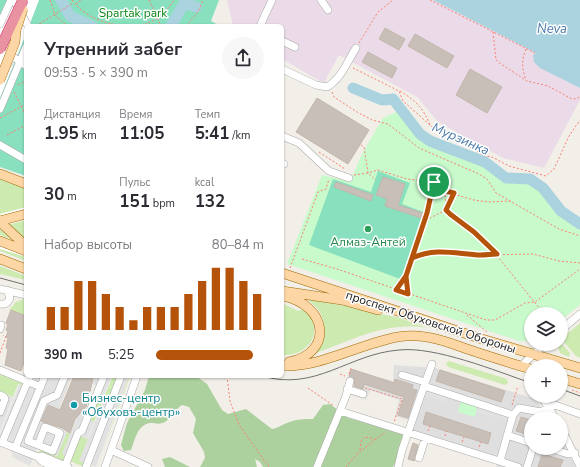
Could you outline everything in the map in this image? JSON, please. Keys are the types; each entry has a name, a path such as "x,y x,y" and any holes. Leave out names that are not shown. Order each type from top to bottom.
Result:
{"highway":[{"path":"0,49 24,0"}],"main road":[{"path":"0,80 15,42 16,30 24,0"},
{"path":"0,174 24,183"},
{"path":"0,222 24,215"},
{"path":"0,222 24,244"},
{"path":"0,241 24,250"},
{"path":"0,259 24,268"},
{"name":"проспект Обуховской Обороны","path":"286,272 407,315 533,355 580,368"},
{"path":"284,291 342,300 370,308 407,315"},
{"path":"284,296 292,298 314,312 319,321 320,332 318,339 310,353 297,361 284,364"},
{"name":"проспект Обуховской Обороны","path":"284,364 295,366 307,364 379,341 405,336 414,336 442,340 524,367"},
{"path":"568,380 580,384"}],"street":[{"path":"0,24 11,0"},
{"path":"14,0 27,24"},
{"path":"261,24 272,0"},
{"path":"284,42 295,47"},
{"path":"284,70 322,88 327,87 335,81 356,48"},
{"path":"0,109 24,52"},
{"path":"0,85 12,56 24,64"},
{"path":"284,137 299,143 329,171 349,178"},
{"path":"0,145 24,159"},
{"path":"2,289 24,294"},
{"path":"2,289 10,298"},
{"path":"0,304 5,304 17,292"},
{"path":"568,324 580,314"},
{"path":"521,366 537,351"},
{"path":"398,467 432,364"},
{"path":"0,370 24,378"},
{"path":"402,375 511,414"},
{"path":"16,448 44,378"},
{"path":"29,453 35,444 28,441 44,401 57,395 64,378"},
{"path":"41,387 28,379 1,442 38,457 42,456 65,466 78,433 82,431 103,378"},
{"path":"86,467 120,378"},
{"path":"106,467 136,378"},
{"path":"317,467 341,410 349,379"},
{"path":"347,389 363,394"},
{"path":"0,395 5,399 0,412"},
{"path":"545,403 550,411"},
{"path":"500,461 511,414 519,408 541,412 555,405 580,414"},
{"path":"341,410 393,426 425,439 517,467"},
{"path":"507,436 524,440"},
{"path":"419,458 425,439"},
{"path":"568,440 580,466"},
{"path":"112,450 148,467"},
{"path":"568,454 575,453"},
{"path":"527,467 531,455"}],"path":[{"path":"50,0 55,15 65,24"},
{"path":"72,0 91,17 114,24"},
{"path":"75,4 81,0"},
{"path":"149,0 159,24"},
{"path":"146,24 157,20 163,15 174,0"},
{"path":"188,24 198,12 203,0"},
{"path":"356,48 378,12 393,0"},
{"path":"430,0 534,53"},
{"path":"39,24 74,2"},
{"path":"493,32 496,60 526,81 548,86 570,98 575,99 580,97"},
{"path":"526,81 522,58 527,49"},
{"path":"346,65 399,91 417,102 426,114 431,126"},
{"path":"24,82 12,88 24,112"},
{"path":"322,88 331,91 334,97 366,117 388,124 419,148 479,174 487,179 496,193 559,229 580,236"},
{"path":"399,91 403,101 431,126 485,156 492,157 509,166 546,176 554,170 569,136 580,120"},
{"path":"0,118 24,105"},
{"path":"7,135 24,125"},
{"path":"361,146 364,148 368,173 376,180"},
{"path":"349,178 378,170 407,179 434,182 445,191 474,200 488,202 510,201"},
{"path":"286,272 318,192 326,189 330,177"},
{"path":"396,290 406,276 425,220 434,182"},
{"path":"445,191 446,210 474,232 497,254 539,307"},
{"path":"425,220 446,210 454,193"},
{"path":"412,258 428,253 456,251 481,255 533,254 559,261 580,263"},
{"path":"302,259 337,269 467,315 486,320 495,320 525,303 535,302 580,269"},
{"path":"406,276 408,294"},
{"path":"467,315 490,334"},
{"path":"0,353 6,337 3,336 2,328"},
{"path":"340,374 349,379"},
{"path":"227,378 230,401 239,425 269,467"},
{"path":"511,414 518,386"},
{"path":"346,467 360,451 393,426 402,399 365,387 363,394"},
{"path":"308,388 341,410"},
{"path":"360,451 359,446 361,441 365,438 370,437 375,440"}],"shaded area":[{"path":"227,0 433,0 537,53 562,79 580,88 580,100 544,168 503,158 438,122 417,97 339,55 327,77 325,84 284,60 284,24 233,24"},
{"path":"394,365 436,368 524,396 524,403 538,403 543,411 524,411 524,455 568,455 568,452 576,467 496,467 498,463 407,435 411,421 395,416 399,400 370,390 366,400 343,392 351,369 393,381"},
{"path":"0,368 22,376 24,371 24,378 71,378 59,409 46,404 40,420 67,432 57,456 37,448 30,466 12,457 12,450 0,445 0,434 19,385 23,386 24,384 0,374"},
{"path":"94,378 111,378 101,403 97,401 90,420 94,422 87,439 79,436 70,457 62,454 77,417 88,407 96,385 92,384"},
{"path":"119,378 128,378 96,467 79,461 100,409 103,410 104,407 101,405 105,395 111,397"},
{"path":"428,391 448,397 447,402 426,396"},
{"path":"0,392 13,397 0,431"},
{"path":"478,408 507,417 506,421 477,412"}],"green space":[{"name":"Spartak park","path":"0,0 219,0 211,21 216,24 24,24 24,175 0,167"},
{"path":"396,112 420,139 426,143 483,164 499,178 507,181 535,184 569,222 580,228 580,305 568,314 568,307 524,307 524,341 519,341 287,264 322,175 350,181 363,152 383,118"},
{"name":"Алмаз-Антей","path":"378,171 410,183 402,204 426,213 403,280 309,245 333,179 371,192"},
{"path":"0,179 24,187 24,238 0,216"},
{"path":"0,229 24,251 24,260 0,251"},
{"path":"0,266 24,275 24,280 0,274"},
{"path":"303,297 400,318 427,328 397,327 382,330 355,338 313,354 322,338 324,323 318,309"},
{"path":"24,299 24,315 9,310 16,302"},
{"path":"284,304 298,311 302,308 309,315 313,323 314,331 308,346 301,351 284,355"},
{"path":"580,323 580,358 576,356 568,347 568,333"},
{"path":"559,351 568,351 570,353 569,357 560,353"},
{"path":"449,361 507,379 508,383 505,385 448,367 446,363"},
{"path":"0,374 24,384 23,386 18,384 13,397 0,392"},
{"path":"112,378 119,378 111,397 105,395"},
{"path":"128,378 129,378 97,467"},
{"path":"148,378 199,378 207,384 222,410 228,414 246,409 272,429 294,421 313,419 323,405 330,404 348,418 403,432 401,445 393,467 263,467 260,462 255,459 257,467 200,467 205,458 204,452 193,433 196,419 189,407 182,405 165,422 159,424 150,423 142,427 137,434 131,450 124,451 121,445 127,423 145,390"},
{"path":"97,401 104,407 103,410 99,409 94,422 90,420"},
{"path":"461,401 476,406 475,417 458,412"},
{"path":"76,417 63,454 67,456 65,462 39,452 40,449 57,456 67,432 70,433"},
{"path":"79,436 88,439 80,461 86,463 84,467 68,460"},
{"path":"170,457 190,467 165,467 162,459"}],"water":[{"name":"Neva","path":"433,0 580,0 580,88 540,68 534,62 533,55 536,53"}],"pier":[{"path":"14,0 39,0 30,24 24,24 24,39 0,98 0,28"},
{"path":"24,208 24,221 0,227 0,214"},
{"path":"0,235 24,244 24,256 0,249"}],"building":[{"path":"385,28 405,39 399,50 379,39"},
{"path":"415,34 454,56 447,68 408,46"},
{"path":"368,52 397,68 392,78 362,62"},
{"path":"470,69 502,87 487,113 456,95"},
{"path":"317,98 369,130 348,164 296,132"},
{"path":"383,177 405,184 398,205 423,213 421,218 385,206 387,199 376,195"},
{"path":"336,182 373,195 371,201 334,187"},
{"path":"11,310 24,315 24,363 21,371 5,365 8,349 6,348 8,338 6,337 8,331 6,330 8,325 6,323"},
{"path":"351,369 394,383 395,379 413,385 412,389 417,390 408,418 398,415 404,397 364,384 363,389 354,386 355,379 349,376"},
{"path":"440,370 505,391 501,402 436,381"},
{"name":"Бизнес-центр «Обуховъ-центр»","path":"73,378 93,379 86,407 75,419 70,433 62,428 41,421 48,405 60,410"},
{"path":"426,412 491,433 488,444 423,424"},
{"path":"521,417 524,418 524,433 516,431"},
{"path":"413,443 418,445 414,461 408,459"},
{"path":"542,455 563,460 560,467 538,467"}],"waterway":[{"path":"61,0 70,16 88,24"},
{"path":"172,24 186,0"},
{"name":"Мурзинка","path":"184,3 196,7"},
{"name":"Мурзинка","path":"353,88 382,100 393,99 420,134 430,141 485,162 506,178 530,179 543,188 561,211 580,224"}],"tram line":[{"path":"0,278 24,284"},
{"path":"272,378 281,380 316,376 381,353 399,350 414,350 465,360 524,381"},
{"path":"568,392 580,396"}],"place":[{"name":"Алмаз-Антей","path":"368,229"},
{"name":"Бизнес-центр «Обуховъ-центр»","path":"74,405"}],"route":[{"path":"434,182 424,224 420,233 406,276 408,294 396,290 402,284 406,276 412,258 420,254 456,251 481,255 497,254 486,242 446,210 454,193 445,191 434,182"}]}
